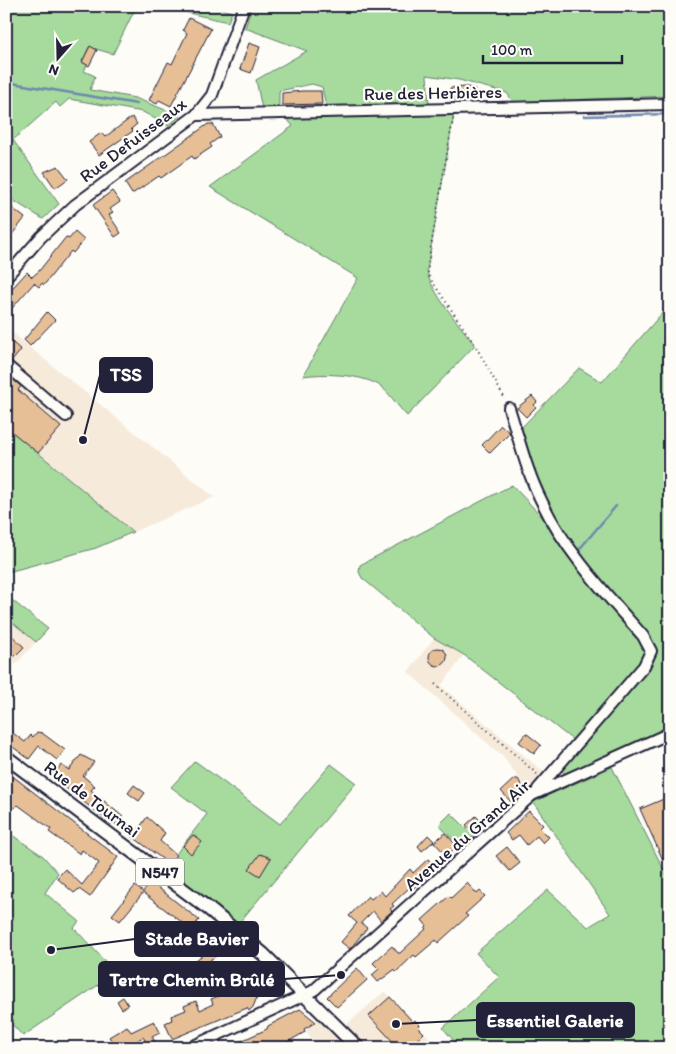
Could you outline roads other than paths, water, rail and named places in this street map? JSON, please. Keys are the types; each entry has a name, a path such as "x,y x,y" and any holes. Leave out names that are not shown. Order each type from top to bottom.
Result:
{"main road":[{"name":"Rue de Tournai","path":"6,757 209,909 263,954 307,995 358,1048"}],"street":[{"name":"Rue Defuisseaux","path":"6,277 41,237 75,205 196,115 212,95 244,6"},
{"name":"Rue des Herbières","path":"196,115 670,104"},
{"path":"6,365 66,416"},
{"path":"509,408 535,485 552,522 575,554 647,640 651,651 644,666 532,796"},
{"name":"Avenue du Grand Air","path":"189,1048 307,995 401,915 532,796 670,734"}],"waterway":[{"path":"6,82 137,104"},
{"path":"584,116 670,114"},
{"path":"577,552 616,506"}],"place":[{"name":"TSS","path":"83,440"},
{"name":"Stade Bavier","path":"51,950"},
{"name":"Tertre Chemin Brûlé","path":"341,975"},
{"name":"Essentiel Galerie","path":"396,1024"}]}
